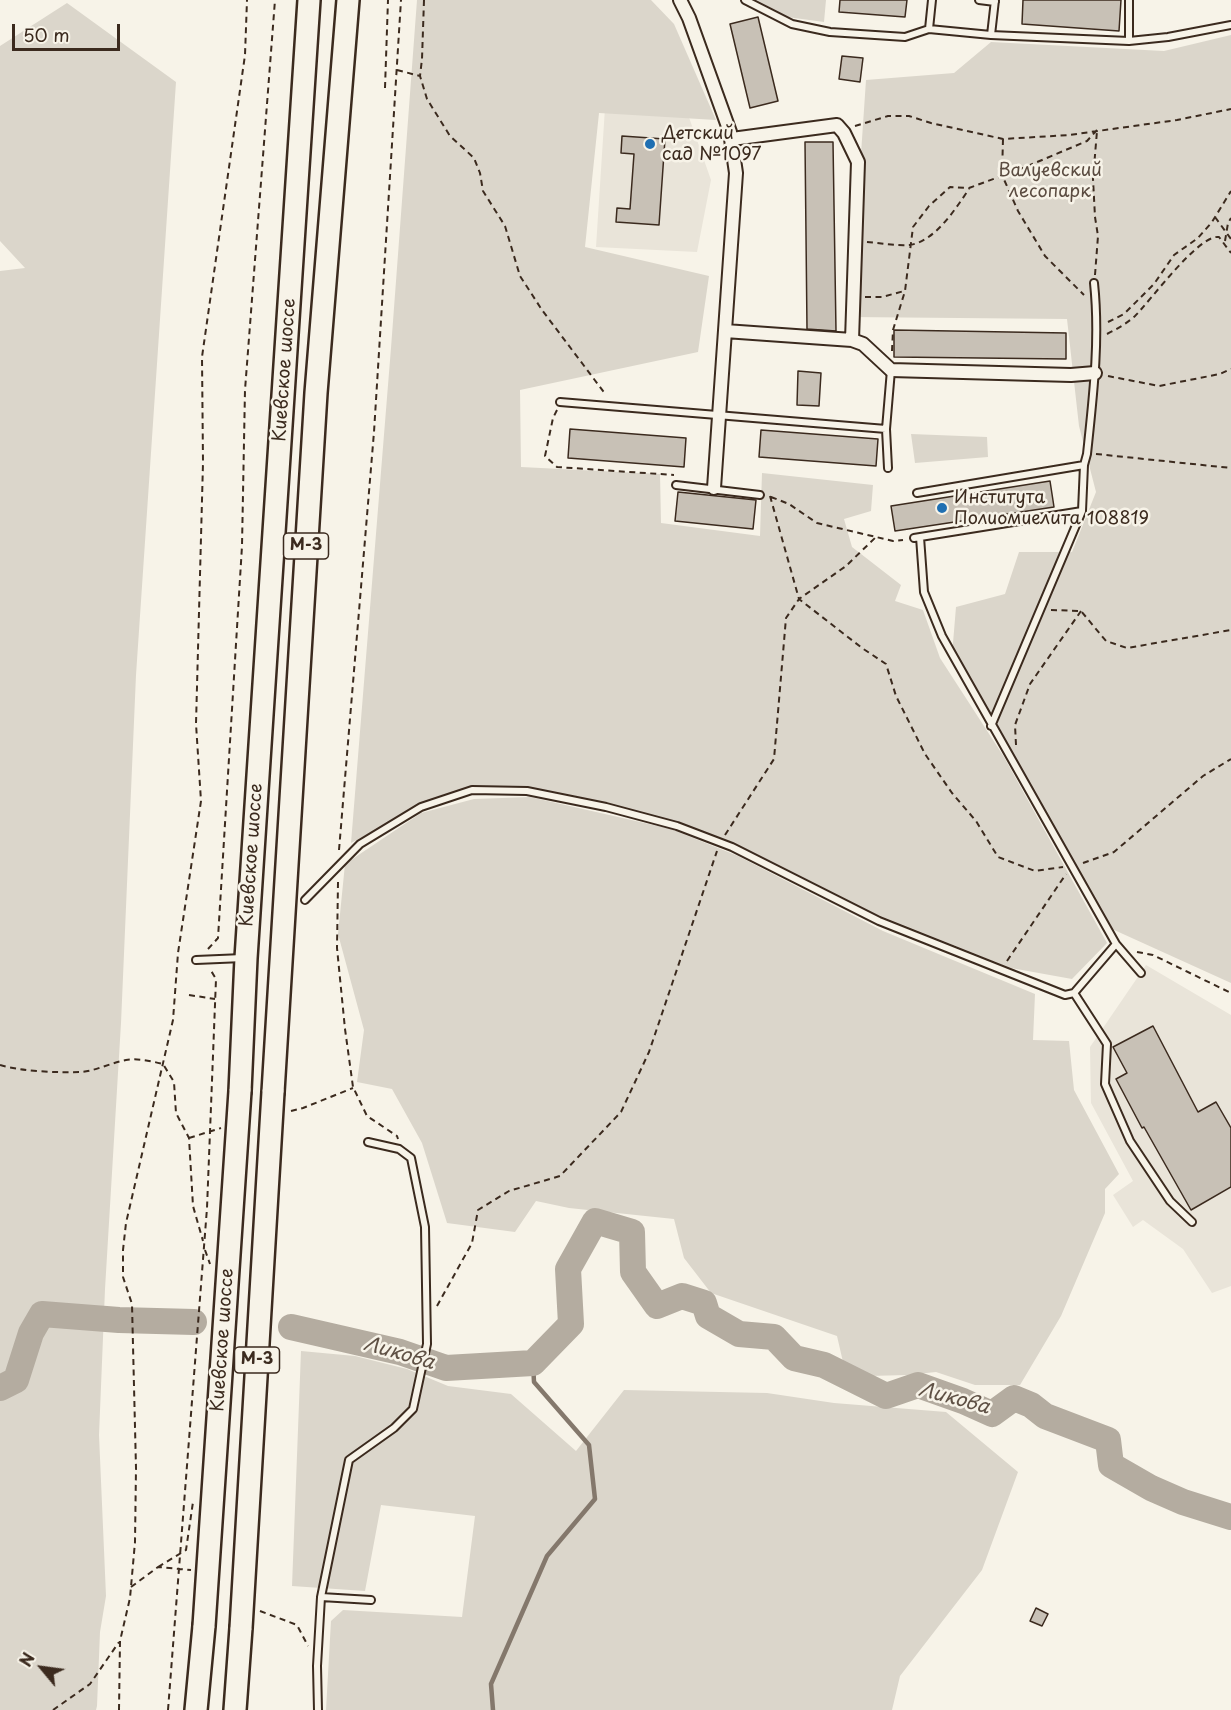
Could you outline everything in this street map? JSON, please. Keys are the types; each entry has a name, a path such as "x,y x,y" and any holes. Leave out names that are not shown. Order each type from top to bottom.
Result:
{"highway":[{"name":"Киевское шоссе","path":"196,1710 204,1626 240,1090 246,958 309,0"},
{"name":"Киевское шоссе","path":"235,1710 316,393 348,0"}],"street":[{"path":"680,0 689,18 732,139 736,173 714,488"},
{"path":"732,139 837,125 844,133 858,162 852,340"},
{"path":"724,331 852,340 863,344 891,370 1095,374"}],"lane":[{"path":"745,0 792,24 830,32 905,37 929,29 991,35 1129,41 1168,37 1231,25"},
{"path":"929,29 932,0"},
{"path":"979,0 995,1 991,35"},
{"path":"1129,0 1129,41"},
{"path":"991,726 1082,511 1084,465 1087,454 1097,339 1094,283"},
{"path":"888,468 886,429 891,370"},
{"path":"560,402 886,429"},
{"path":"917,494 1084,465"},
{"path":"679,485 760,495"},
{"path":"1082,511 917,538 924,592 942,636 1071,866 1119,947 1141,974"},
{"path":"305,900 360,844 421,807 472,790 527,791 677,826 720,842 879,921 1065,995 1074,993 1119,947"},
{"path":"196,960 246,958"},
{"path":"1074,993 1107,1044 1105,1084 1130,1142 1170,1201 1192,1222"},
{"path":"318,1710 317,1666 321,1597 349,1460 394,1428 412,1409 427,1344 426,1227 411,1158 399,1149 368,1142"},
{"path":"321,1597 371,1600"}],"path":[{"path":"119,1710 120,1641 131,1587 136,1495 132,1304 123,1277 126,1223 173,1020 178,953 201,801 196,724 203,463 202,357 245,55 247,0"},
{"path":"168,1710 204,1245 216,979 209,969 208,949 218,938 242,546 245,390 275,0"},
{"path":"385,88 388,0"},
{"path":"399,1149 397,1136 367,1116 353,1087 337,948 338,867 374,432 402,0"},
{"path":"424,0 420,76 427,99 450,136 474,158 480,173 483,191 505,226 520,276 542,310 615,407"},
{"path":"397,70 420,76"},
{"path":"844,133 852,127 888,116 909,116 1003,139 1069,135 1178,120 1231,109"},
{"path":"891,370 893,330 905,291 913,227 929,206 950,187 969,189 1087,141 1097,130"},
{"path":"1094,283 1098,237 1093,179 1097,130"},
{"path":"1003,139 1002,175 1018,211 1045,256 1097,308"},
{"path":"856,241 910,245 927,239 956,210 969,189"},
{"path":"1097,328 1124,314 1154,284 1174,255 1198,238 1215,217 1231,191"},
{"path":"1215,217 1231,239"},
{"path":"1224,242 1231,218"},
{"path":"1097,339 1122,326 1136,314 1182,262 1206,240 1213,236 1219,237 1231,253"},
{"path":"854,297 882,297 905,291"},
{"path":"1095,374 1159,386 1220,374 1231,369"},
{"path":"560,402 553,418 545,456 557,467 673,474 679,485"},
{"path":"1087,454 1231,468"},
{"path":"917,538 893,541 817,523 789,504 770,496 799,599 886,664 896,696 925,754 952,793 976,821 998,856 1035,870 1071,866 1114,852 1203,776 1231,759"},
{"path":"427,1316 434,1313 472,1243 478,1210 509,1191 560,1176 621,1112 649,1052 720,842 774,759 786,618 799,599 846,566 876,537"},
{"path":"1039,609 1080,611 1106,641 1127,648 1231,630"},
{"path":"1015,765 1015,725 1030,684 1080,611"},
{"path":"1002,968 1071,866"},
{"path":"1119,947 1153,955 1231,993"},
{"path":"189,996 215,999"},
{"path":"0,1065 80,1072 102,1068 125,1060 139,1059 163,1064 174,1082 176,1113 189,1138 193,1206 211,1269"},
{"path":"131,1587 186,1550 194,1500"},
{"path":"158,1567 198,1571"},
{"path":"254,1609 297,1625 317,1666"},
{"path":"53,1710 90,1684 120,1641"}],"shaded area":[{"name":"Детский сад №1097","path":"685,106 711,180 697,252 596,247 605,108"},
{"path":"1146,965 1231,1015 1231,1286 1212,1293 1183,1249 1143,1220 1133,1227 1113,1195 1133,1181 1091,1103 1090,1047"}],"green space":[{"path":"417,0 651,0 674,24 716,120 599,113 585,247 709,276 698,352 520,390 521,467 660,474 661,523 760,536 762,473 873,485 871,511 844,519 852,547 901,585 895,601 923,610 940,658 1004,757 1107,943 1072,979 1011,968 868,911 738,846 675,822 600,803 530,789 472,789 425,803 351,843"},
{"path":"757,0 826,0 824,22 787,17"},
{"path":"67,3 176,82 136,675 121,1023 105,1289 99,1435 106,1596 100,1632 97,1706 96,1710 0,1710 0,271 25,268 0,241 0,46"},
{"name":"Валуевский лесопарк","path":"1231,35 1231,983 1112,929 952,655 956,607 1005,594 1019,552 1072,552 1096,492 1079,426 1067,319 850,317 866,80 954,73 991,42 1164,51"},
{"path":"911,434 987,437 988,457 915,463"},
{"path":"530,797 671,829 738,856 883,931 1035,994 1033,1040 1069,1041 1074,1090 1119,1174 1105,1189 1105,1213 1061,1316 1020,1385 975,1385 936,1372 869,1376 843,1362 837,1336 711,1293 684,1258 674,1219 569,1208 536,1201 515,1232 447,1223 422,1143 392,1089 357,1082 364,1030 338,934 345,864 421,813 474,799"},
{"path":"301,1351 355,1356 407,1369 448,1386 511,1394 576,1451 624,1390 767,1393 834,1403 946,1412 1018,1472 982,1570 900,1676 892,1710 326,1710 331,1621 343,1610 462,1617 475,1516 381,1505 365,1591 292,1586"}],"building":[{"path":"840,0 907,0 905,17 839,12"},
{"path":"1023,0 1121,0 1119,31 1022,24"},
{"path":"758,17 778,101 750,108 730,24"},
{"path":"842,56 863,58 860,82 839,79"},
{"path":"622,136 665,139 659,225 616,222 617,208 630,209 634,154 621,153"},
{"path":"805,142 833,142 836,331 807,329"},
{"path":"894,330 1066,333 1066,359 894,357"},
{"path":"798,371 821,373 819,406 797,405"},
{"path":"570,429 686,438 684,467 568,458"},
{"path":"761,430 878,439 876,466 759,457"},
{"path":"1050,481 1054,507 895,531 891,506"},
{"path":"678,492 756,500 753,529 675,521"},
{"path":"1153,1026 1198,1112 1216,1102 1231,1128 1231,1187 1191,1210 1116,1079 1127,1073 1113,1047"},
{"path":"1036,1608 1048,1614 1042,1626 1030,1621"}],"waterway":[{"name":"Ликова","path":"291,1327 400,1352 446,1368 533,1363 571,1324 568,1269 595,1221 632,1232 633,1272 657,1306 682,1296 704,1303 708,1316 739,1334 774,1337 794,1358 824,1365 886,1396 918,1385 992,1414 1014,1398 1031,1405 1045,1416 1108,1440 1111,1465 1151,1488 1183,1502 1231,1517"},
{"name":"Ликова","path":"0,1388 16,1380 31,1333 42,1314 119,1320 194,1322"},
{"path":"493,1710 491,1684 547,1556 595,1499 589,1445 534,1382 533,1363"}],"place":[{"name":"Детский сад №1097","path":"650,144"},
{"name":"Института Полиомиелита 108819","path":"942,508"}]}
